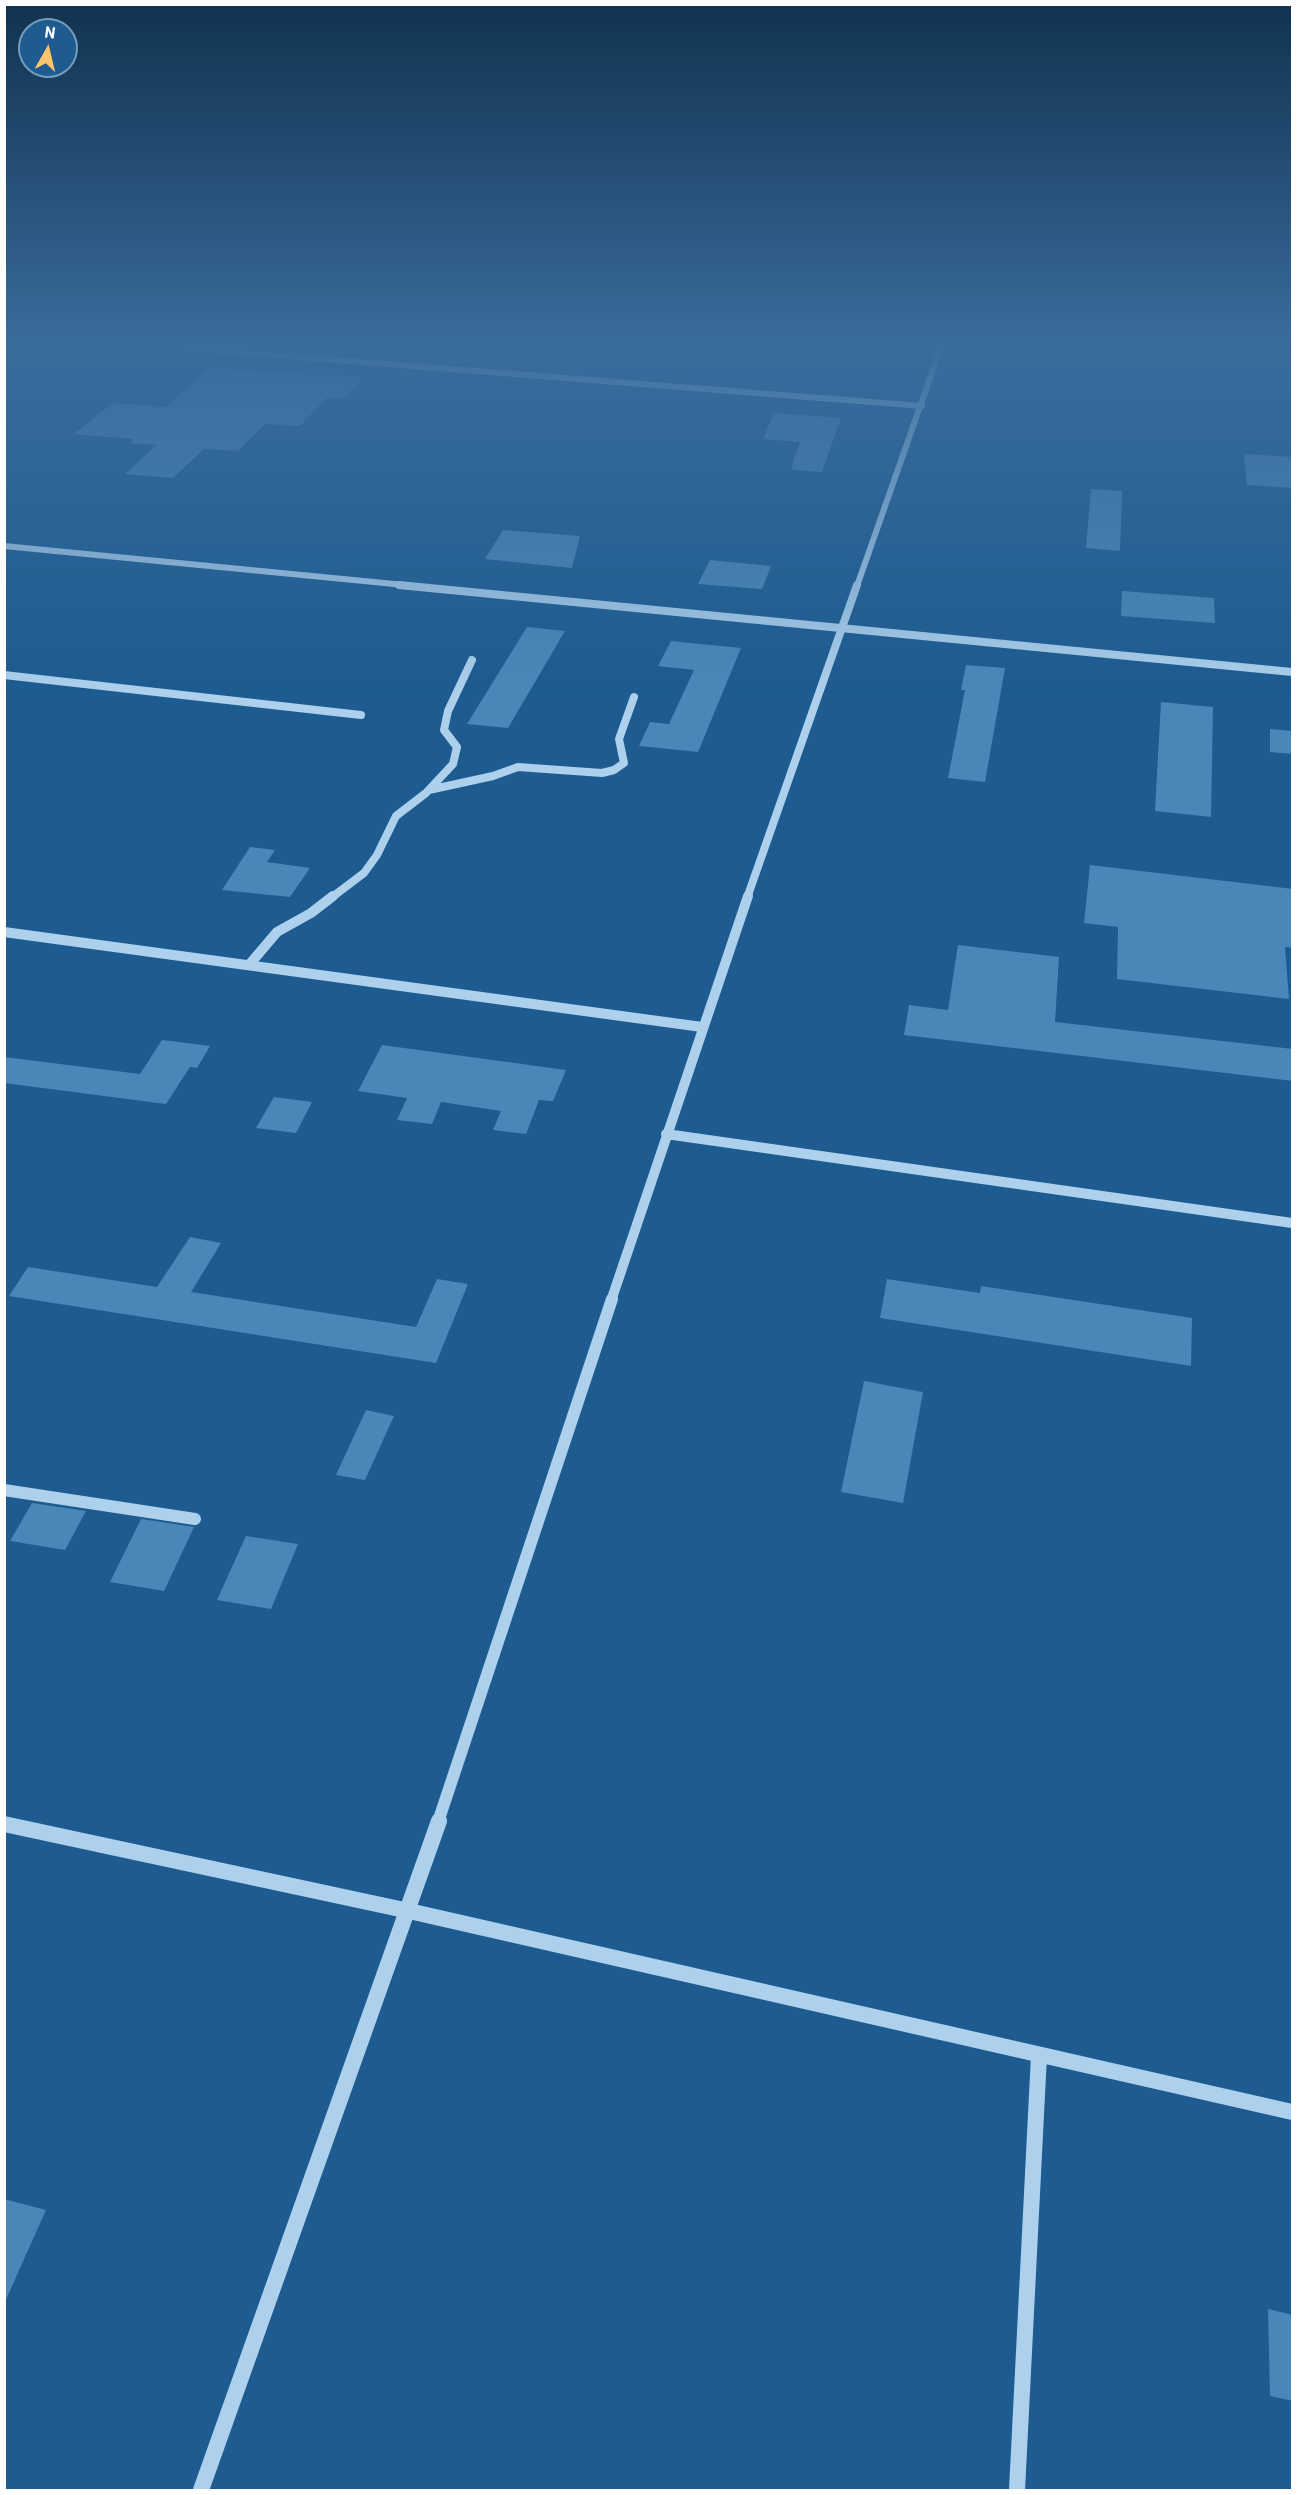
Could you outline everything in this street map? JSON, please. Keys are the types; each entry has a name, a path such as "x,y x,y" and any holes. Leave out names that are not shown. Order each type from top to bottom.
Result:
{"lane":[{"path":"201,2490 409,1911 702,1027 840,628 902,460"},
{"path":"4,546 1293,672"},
{"path":"249,965 277,932 310,913 364,873 377,855 385,834 396,816 429,790 453,764 457,747 444,730 448,711 472,660"},
{"path":"4,675 361,715"},
{"path":"429,790 493,776 518,767 536,766 602,773 614,770 624,763 619,739 634,697"},
{"path":"4,932 702,1027"},
{"path":"666,1134 1293,1223"},
{"path":"4,1490 195,1519"},
{"path":"4,1824 409,1911 1293,2112"},
{"path":"1017,2490 1039,2055"}],"building":[{"path":"140,460 192,460 173,478 125,474"},
{"path":"793,460 826,460 822,472 792,470 793,467 791,467"},
{"path":"1245,460 1293,460 1293,488 1247,485"},
{"path":"1091,489 1122,491 1120,551 1086,548"},
{"path":"503,530 580,536 572,568 485,559"},
{"path":"710,560 771,566 762,589 698,584"},
{"path":"1122,591 1214,598 1215,623 1121,616"},
{"path":"527,627 565,631 508,728 467,724"},
{"path":"671,641 741,648 698,752 639,746 650,722 669,724 694,670 658,666"},
{"path":"966,665 1005,668 985,782 948,778 965,690 961,690"},
{"path":"1161,702 1213,707 1211,817 1155,811"},
{"path":"1270,729 1292,731 1293,754 1270,752"},
{"path":"250,847 275,850 267,862 310,868 290,897 222,890"},
{"path":"1090,865 1293,889 1293,948 1285,947 1289,999 1117,979 1118,927 1084,923"},
{"path":"958,945 1059,957 1055,1022 1293,1049 1293,1081 904,1035 909,1005 948,1010"},
{"path":"162,1040 210,1046 197,1068 190,1067 166,1104 4,1083 4,1057 140,1074"},
{"path":"382,1045 566,1070 553,1101 539,1100 526,1134 493,1130 501,1111 441,1102 432,1124 397,1120 407,1098 358,1091"},
{"path":"274,1097 312,1102 296,1133 256,1128"},
{"path":"190,1237 221,1243 191,1292 416,1327 437,1279 468,1284 436,1363 9,1296 28,1267 157,1287"},
{"path":"887,1279 980,1293 981,1286 1192,1318 1191,1366 880,1318"},
{"path":"864,1381 923,1392 903,1503 841,1492"},
{"path":"366,1410 394,1416 365,1480 336,1475"},
{"path":"32,1503 86,1511 65,1550 10,1541"},
{"path":"141,1519 194,1527 164,1591 110,1582"},
{"path":"246,1536 298,1544 271,1609 217,1600"},
{"path":"4,2199 46,2210 4,2304"},
{"path":"1268,2309 1293,2315 1293,2401 1270,2396"}]}
